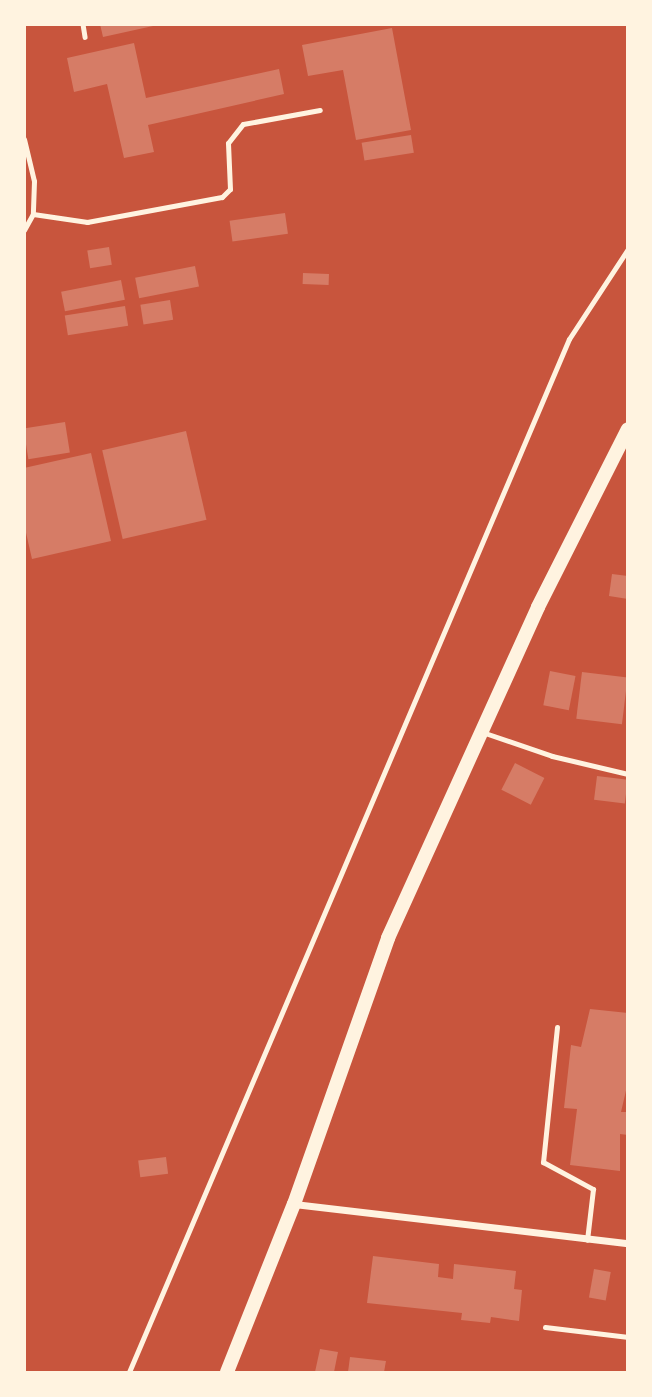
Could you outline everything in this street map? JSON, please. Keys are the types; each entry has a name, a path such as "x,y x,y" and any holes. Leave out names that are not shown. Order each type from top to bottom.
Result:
{"main road":[{"path":"228,1373 294,1204 388,938 482,732 621,453 628,429"}],"street":[{"path":"294,1204 628,1243"}],"lane":[{"path":"33,214 87,222 222,197 230,189 228,143 237,129 243,124 320,110"},
{"path":"24,139 34,181 33,214 24,230"},
{"path":"129,1373 569,339 628,249"},
{"path":"482,732 552,756 628,775"},
{"path":"557,1027 543,1162 593,1189 587,1240"},
{"path":"545,1327 628,1336"}],"path":[{"path":"83,24 85,37"}],"building":[{"path":"100,24 153,24 153,26 103,37"},
{"path":"392,28 411,130 356,140 343,70 308,76 302,45"},
{"path":"134,43 146,98 279,69 284,94 148,125 154,152 124,158 107,84 74,92 67,58"},
{"path":"411,135 414,153 364,161 362,143"},
{"path":"285,213 288,234 232,242 230,221"},
{"path":"109,247 112,265 90,268 87,250"},
{"path":"195,266 199,287 139,298 135,278"},
{"path":"303,273 329,274 329,285 303,284"},
{"path":"121,280 125,300 65,311 61,292"},
{"path":"170,300 173,320 143,324 140,305"},
{"path":"125,306 128,326 68,335 65,316"},
{"path":"65,422 70,453 28,459 24,428"},
{"path":"186,431 206,520 123,539 102,450"},
{"path":"91,453 111,541 32,559 24,524 24,468"},
{"path":"612,574 628,576 628,599 609,596"},
{"path":"550,671 576,676 569,710 543,705"},
{"path":"582,672 628,678 622,724 576,719"},
{"path":"515,763 544,778 531,805 501,790"},
{"path":"597,776 628,780 625,804 594,800"},
{"path":"590,1009 628,1013 628,1082 621,1112 628,1112 628,1135 620,1134 620,1171 570,1165 577,1109 564,1108 571,1045 581,1047"},
{"path":"166,1157 168,1174 140,1177 138,1160"},
{"path":"373,1256 439,1264 438,1277 453,1279 454,1264 516,1271 514,1289 522,1290 519,1321 491,1317 490,1323 461,1320 462,1313 367,1303"},
{"path":"594,1269 611,1272 606,1301 589,1298"},
{"path":"320,1349 338,1352 334,1372 315,1372"},
{"path":"350,1357 386,1361 384,1372 348,1372"}]}
